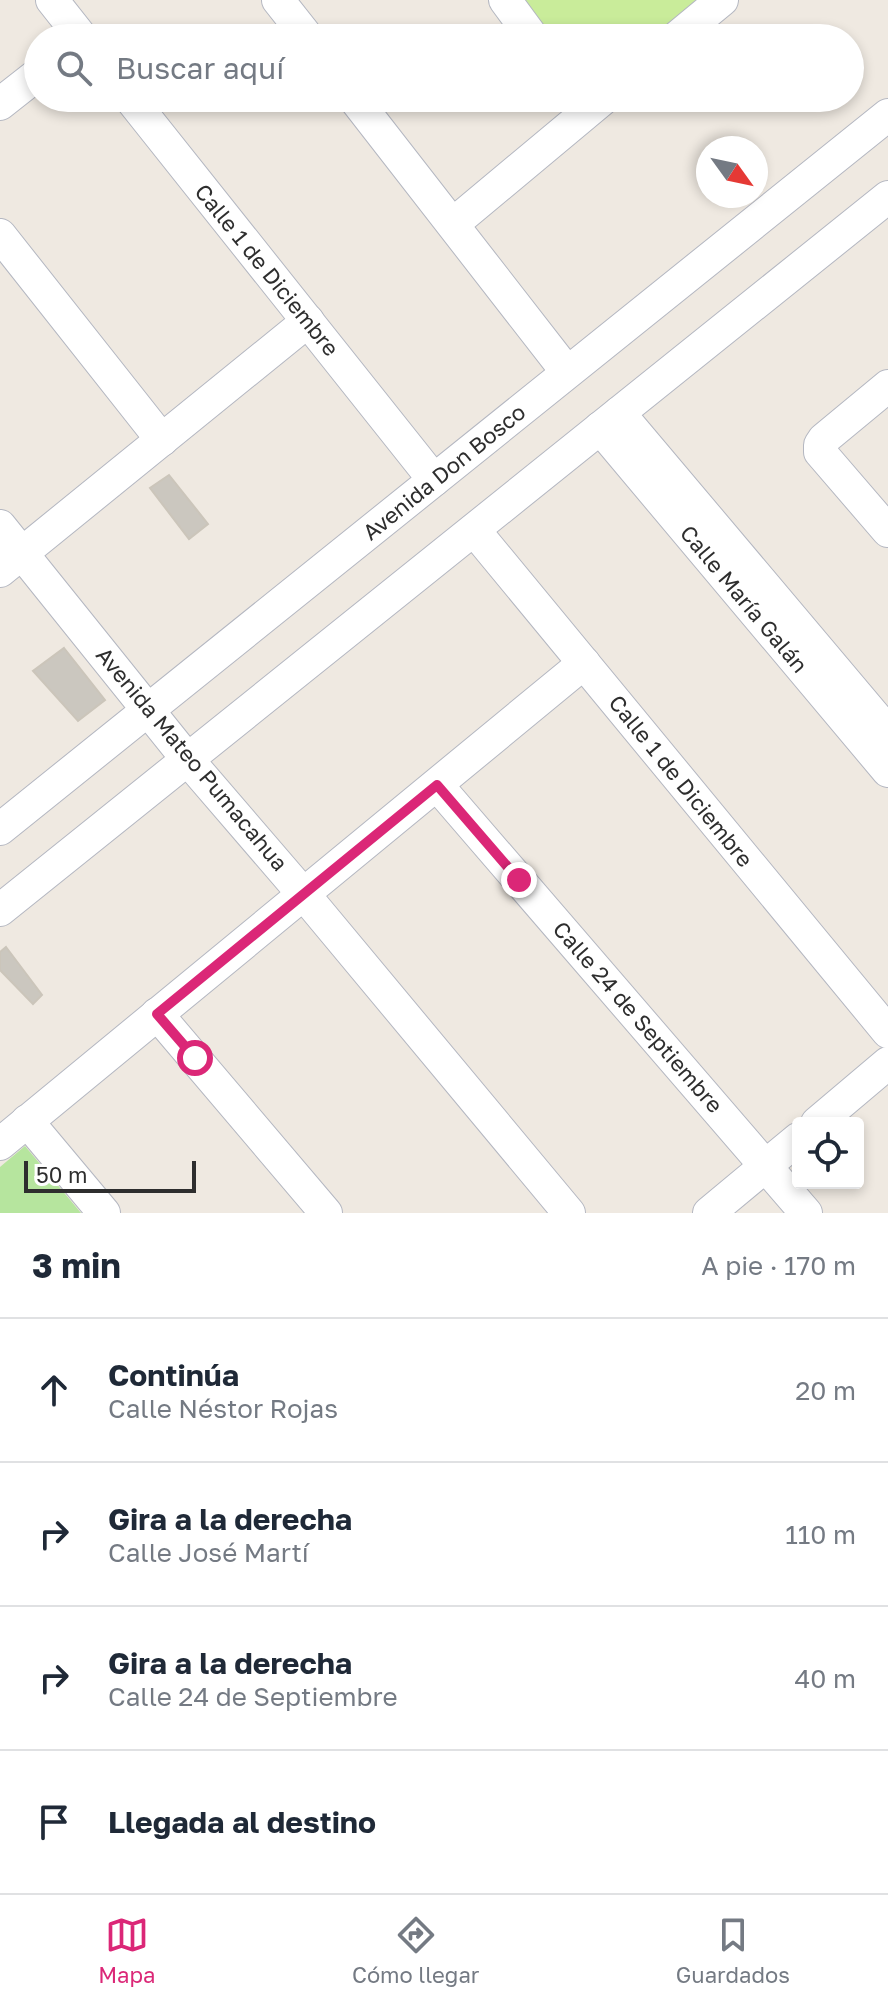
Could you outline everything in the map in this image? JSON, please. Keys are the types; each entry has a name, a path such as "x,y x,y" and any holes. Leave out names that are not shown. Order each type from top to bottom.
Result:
{"street":[{"path":"52,0 71,24"},
{"path":"278,0 297,24"},
{"path":"505,0 523,24"},
{"path":"693,24 722,0"},
{"path":"0,104 24,85"},
{"name":"Calle 1 de Diciembre","path":"141,112 434,480"},
{"path":"365,112 567,372"},
{"path":"453,224 579,112"},
{"name":"Avenida Don Bosco","path":"0,829 888,115"},
{"path":"0,910 888,197"},
{"path":"0,235 162,440"},
{"path":"11,562 308,321"},
{"path":"888,386 824,439 820,452 888,531"},
{"name":"Calle María Galán","path":"610,420 888,732"},
{"name":"Calle María Galán","path":"610,420 888,771"},
{"name":"Avenida Mateo Pumacahua","path":"0,526 11,562 149,709 188,760 569,1213"},
{"name":"Calle 1 de Diciembre","path":"474,530 888,1032"},
{"path":"0,1143 584,663"},
{"name":"Calle 24 de Septiembre","path":"437,785 806,1213"},
{"path":"157,1014 326,1213"},
{"path":"824,1117 888,1063"},
{"path":"27,1121 104,1213"},
{"path":"709,1213 792,1144"}],"green space":[{"path":"522,0 707,0 676,24 540,24"},
{"path":"25,1146 81,1213 0,1213 0,1167"}],"building":[{"path":"169,475 208,524 189,539 150,488"},
{"path":"64,648 105,700 78,721 33,671"},
{"path":"6,947 42,995 33,1004 0,970 0,952"}],"route":[{"path":"195,1058 157,1014 437,785 519,880"}]}
